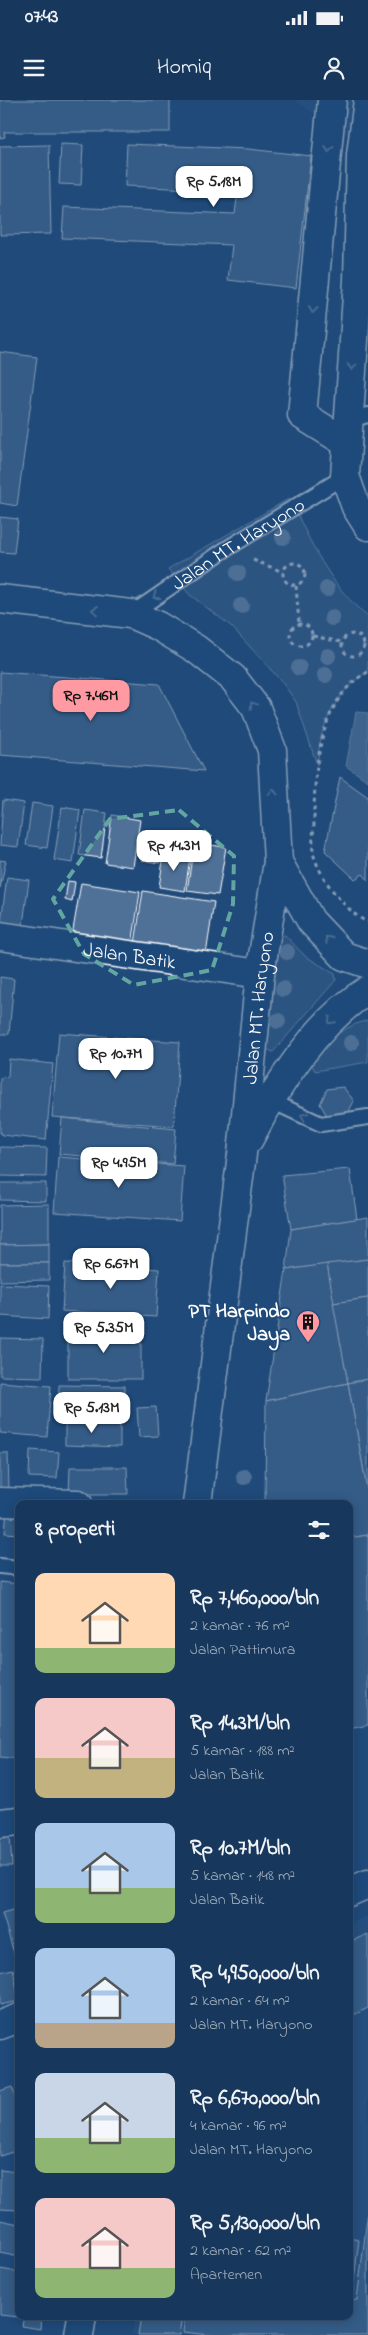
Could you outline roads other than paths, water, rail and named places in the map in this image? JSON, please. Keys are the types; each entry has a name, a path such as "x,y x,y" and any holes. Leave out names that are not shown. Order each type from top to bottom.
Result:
{"main road":[{"path":"332,100 302,415 355,426"},
{"path":"362,517 345,476 355,426 358,280 368,100"},
{"path":"0,599 131,614 158,626 196,649 233,678 256,708 272,750 278,862 311,921 344,956 368,964"},
{"name":"Jalan MT. Haryono","path":"198,1500 242,1154 260,974 278,862"},
{"name":"Jalan Batik","path":"0,936 260,974"},
{"name":"Jalan MT. Haryono","path":"242,1154 269,1100 315,1038 350,1001 368,990"},
{"path":"0,1502 15,1502"},
{"path":"0,1823 15,1821"},
{"path":"353,1890 368,1884"},
{"path":"0,2025 15,2019"},
{"path":"79,2335 81,2320"}],"lane":[{"name":"Jalan MT. Haryono","path":"131,614 216,556 345,476"},
{"path":"269,1100 321,1124 368,1117"},
{"path":"0,1566 15,1568"}],"place":[{"name":"PT Harpindo Jaya","path":"308,1343"}]}
